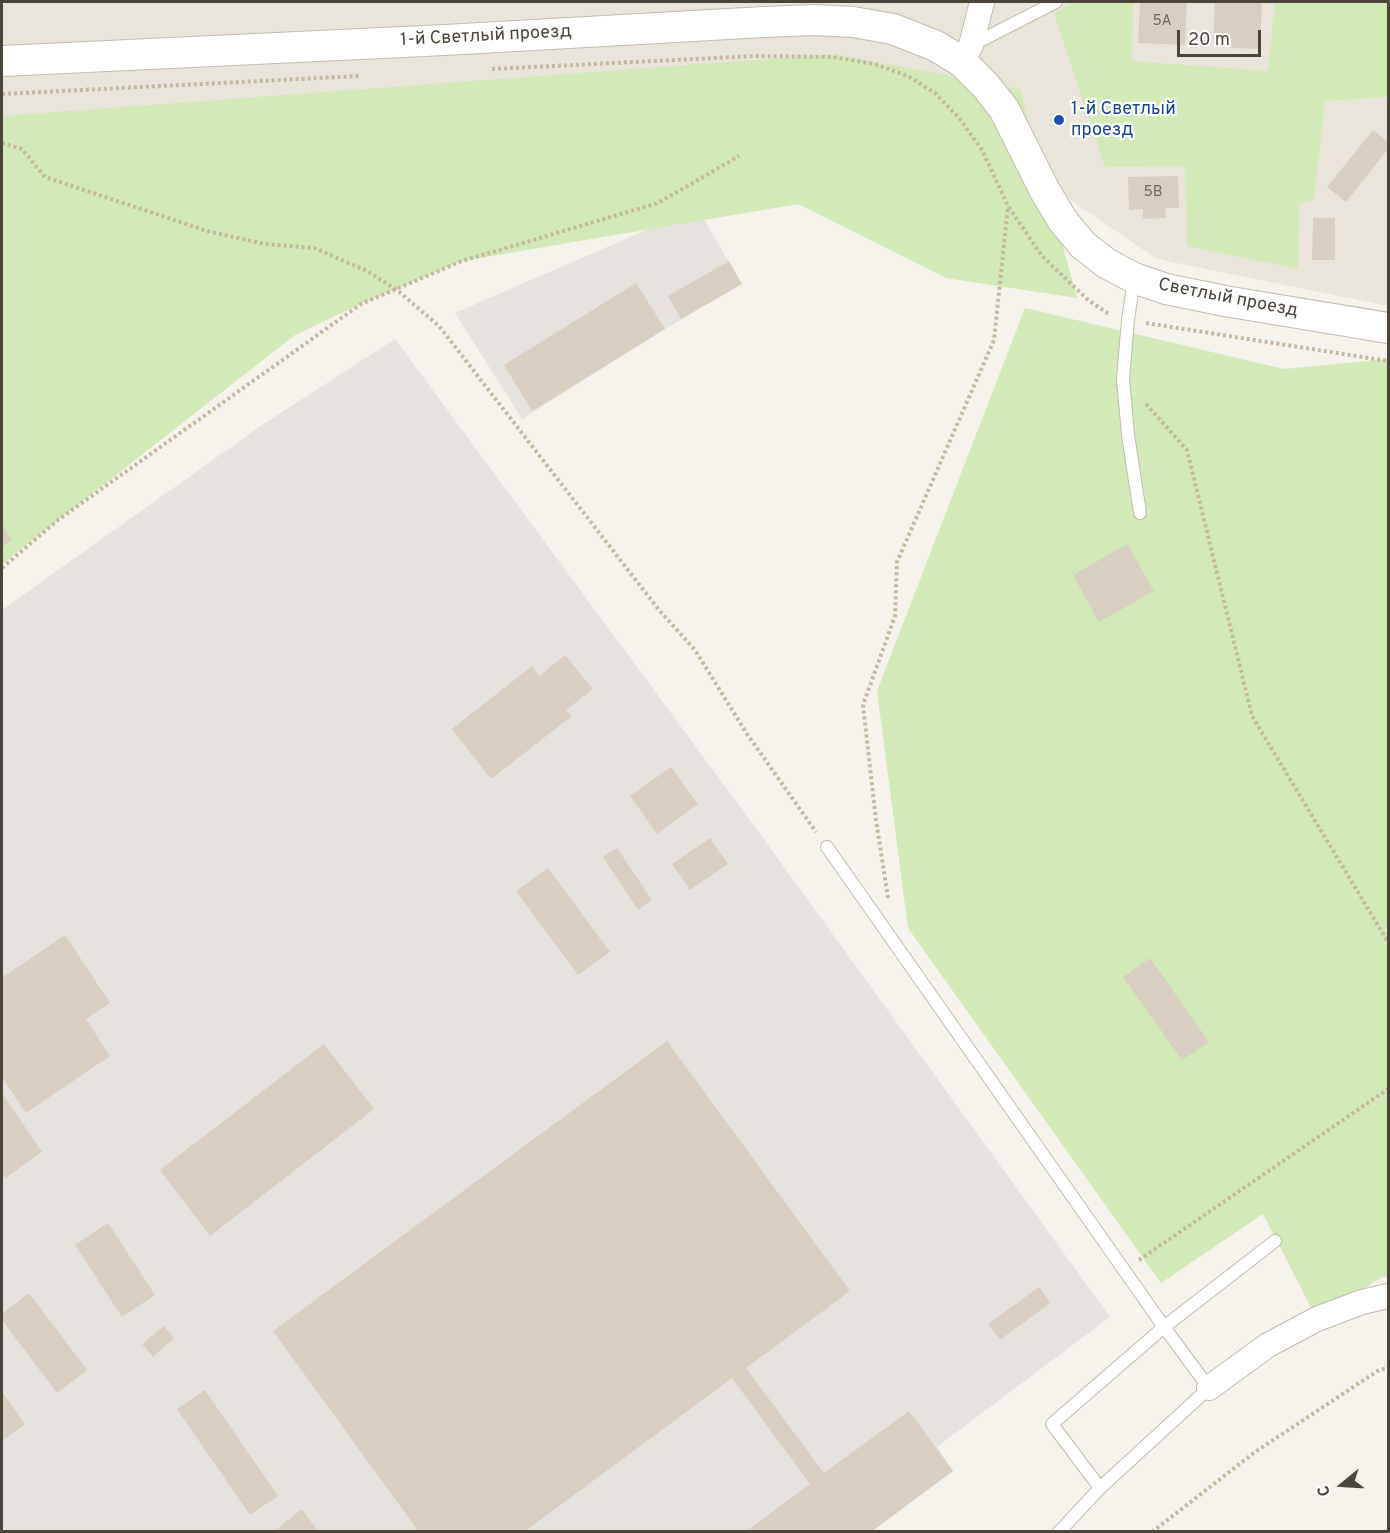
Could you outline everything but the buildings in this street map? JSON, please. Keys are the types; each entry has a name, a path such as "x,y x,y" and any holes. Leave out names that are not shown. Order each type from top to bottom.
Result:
{"street":[{"path":"966,53 982,2"},
{"name":"1-й Светлый проезд","path":"2,61 814,20 853,22 893,29 936,46 966,53"},
{"name":"Светлый проезд","path":"966,53 985,85 1004,109 1045,191 1063,221 1083,245 1106,263 1134,278 1166,289 1389,328"},
{"path":"1209,1388 1268,1344 1317,1319 1362,1302 1389,1296"}],"lane":[{"path":"966,53 1056,2"},
{"path":"1134,278 1123,380 1128,435 1140,513"},
{"path":"827,848 1209,1388 1100,1488 1059,1532"},
{"path":"1100,1488 1053,1424 1164,1327 1275,1241"}],"path":[{"path":"481,70 756,56 833,57 874,64 908,76 935,93 959,118 982,150 1008,206 1042,256 1087,299 1111,315 1128,320 1389,361"},
{"path":"2,94 361,76"},
{"path":"2,143 22,149 45,177 207,231 265,244 314,248 367,271 397,290 439,326 652,602 695,650 747,734 827,848"},
{"path":"2,568 58,520 362,304 462,261 658,202 739,156"},
{"path":"888,900 862,705 895,616 897,562 994,340 1008,206"},
{"path":"1123,380 1187,450 1252,716 1389,942"},
{"path":"1125,1269 1389,1089"},
{"path":"1152,1532 1255,1452 1379,1370 1389,1368"}],"shaded area":[{"path":"2,2 1388,2 1388,306 1157,259 941,112 2,121"},
{"path":"697,208 742,284 665,329 522,419 455,313"},
{"path":"395,339 755,827 1110,1317 937,1447 953,1471 871,1531 2,1531 2,610 262,425"}],"green space":[{"path":"1074,2 1133,2 1132,61 1268,71 1275,2 1388,2 1388,97 1325,101 1314,199 1299,204 1298,269 1187,246 1185,166 1105,167 1054,13"},
{"path":"834,54 1020,89 1077,298 946,278 798,204 462,261 295,335 2,564 2,116"},
{"path":"1025,308 1284,369 1388,359 1388,1277 1382,1277 1317,1319 1263,1214 1161,1283 908,928 877,691"}],"place":[{"name":"1-й Светлый проезд","path":"1059,120"}]}
